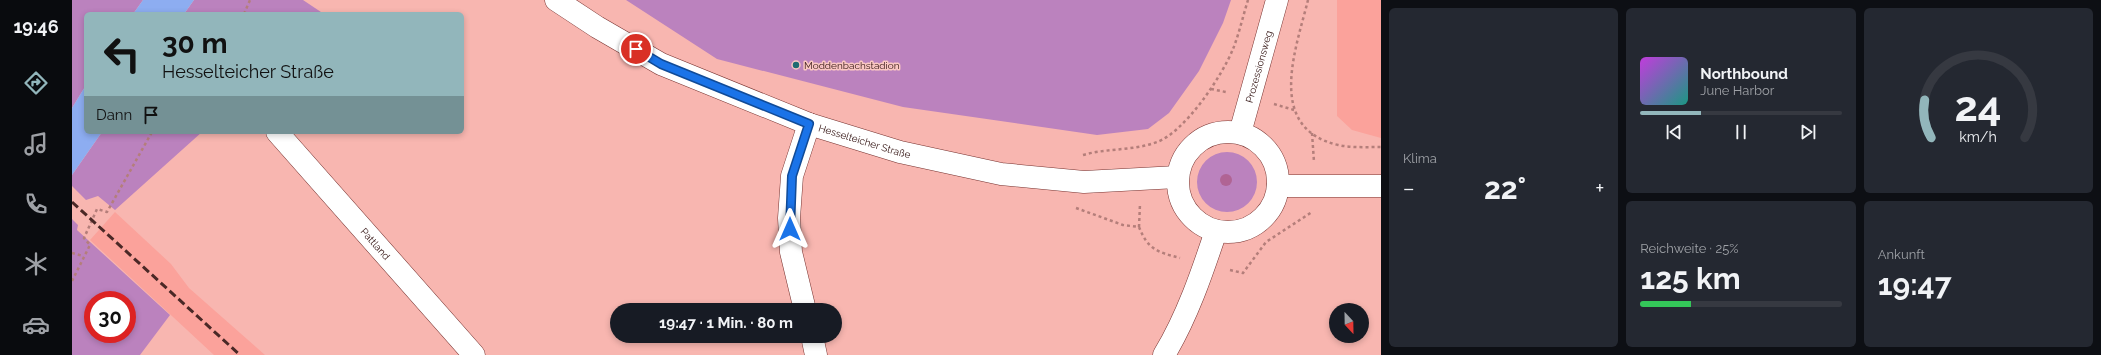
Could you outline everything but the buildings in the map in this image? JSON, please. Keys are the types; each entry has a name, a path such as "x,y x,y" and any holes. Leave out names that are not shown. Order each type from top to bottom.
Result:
{"street":[{"name":"Hesselteicher Straße","path":"556,0 597,27 661,64 809,124 900,152 1001,174 1084,182 1177,177"},
{"name":"Prozessionsweg","path":"1240,133 1277,0"},
{"path":"803,303 791,252 789,218 792,176 809,124"},
{"path":"1240,133 1261,144 1274,163 1278,186 1272,207 1257,223 1237,232 1216,232 1194,220 1180,201 1177,177 1188,151 1211,134 1240,133"},
{"name":"Pattland","path":"279,134 474,355"},
{"path":"1278,186 1381,186"},
{"path":"1164,355 1176,336 1205,264 1216,232"},
{"path":"813,343 816,355"}],"path":[{"path":"245,12 250,0"},
{"path":"1145,146 1169,136 1196,108 1211,89 1233,50 1248,0"},
{"path":"1308,0 1291,66 1291,88 1294,110 1312,133 1325,140 1338,145 1381,147"},
{"path":"72,281 90,244 84,238 97,209 107,212 151,134"},
{"path":"1073,206 1123,225 1139,227 1147,242 1159,252"},
{"path":"72,252 84,256"}],"shaded area":[{"path":"72,0 143,0 134,12 84,12 84,88 72,108"},
{"path":"194,0 303,0 321,12 185,12"},
{"path":"626,0 1231,0 1223,23 1199,71 1169,113 1148,129 1097,135 903,107 717,59"},
{"path":"1337,0 1381,0 1381,138 1352,130 1337,116"},
{"path":"101,134 200,134 115,210 98,196 86,200 72,186 72,175"},
{"path":"1221,152 1233,152 1244,157 1252,165 1257,176 1255,194 1244,207 1233,212 1221,212 1210,207 1202,199 1197,188 1197,176 1202,165 1210,157"},
{"path":"115,212 171,264 189,288 265,355 214,355 90,240"},
{"path":"72,219 78,225 77,230 170,315 140,355 72,355"}],"water":[{"path":"143,0 194,0 185,12 134,12"},
{"path":"84,88 84,134 101,134 72,175 72,108"}],"railway":[{"path":"72,202 240,355"}],"place":[{"name":"Moddenbachstadion","path":"796,65"}],"route":[{"path":"636,49 661,64 809,124 792,176 789,218 790,229"}]}
